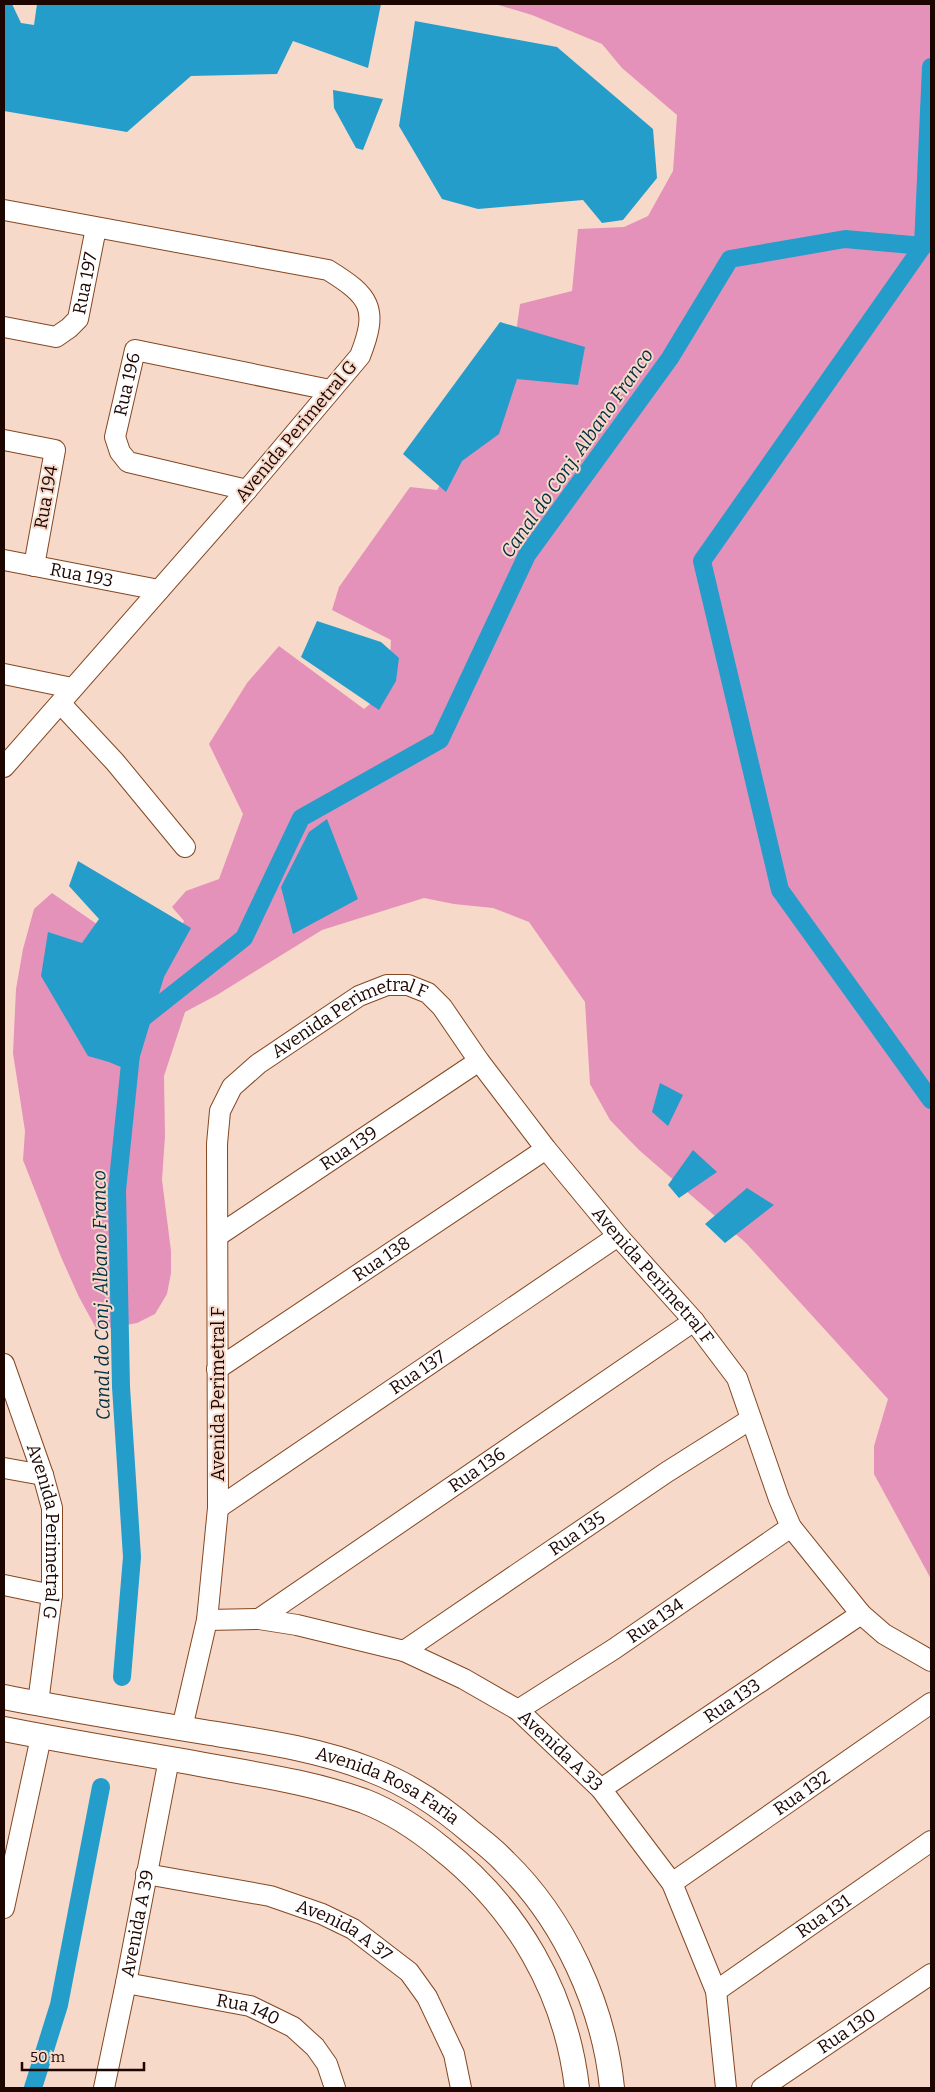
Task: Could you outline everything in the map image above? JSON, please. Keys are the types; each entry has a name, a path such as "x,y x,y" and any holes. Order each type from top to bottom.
{"street":[{"name":"Avenida Perimetral G","path":"4,210 328,270 352,285 368,303 370,318 368,337 360,356 247,490 4,767"},
{"name":"Rua 197","path":"4,327 56,337 69,328 78,318 96,228"},
{"name":"Rua 196","path":"247,490 128,462 120,452 115,437 135,350 330,390"},
{"name":"Rua 194","path":"4,440 55,450 34,566"},
{"name":"Rua 193","path":"4,560 159,590"},
{"path":"4,674 67,696 115,762 185,847"},
{"name":"Avenida Perimetral F","path":"182,1728 207,1620 218,1508 217,1369 219,1236 217,1144 220,1112 232,1087 258,1064 359,996 387,985 408,984 428,993 442,1008 546,1149 618,1236 694,1321 737,1378 779,1499 791,1527 861,1614 884,1634 931,1660"},
{"name":"Rua 139","path":"219,1236 479,1060"},
{"name":"Rua 138","path":"217,1369 546,1149"},
{"name":"Rua 137","path":"218,1508 618,1236"},
{"name":"Rua 136","path":"259,1619 694,1321"},
{"name":"Avenida Perimetral G","path":"4,1364 43,1475 52,1508 52,1595 38,1703"},
{"name":"Rua 135","path":"404,1651 667,1472 751,1419"},
{"path":"4,1468 43,1475"},
{"name":"Rua 134","path":"518,1710 614,1649 791,1527"},
{"path":"4,1585 52,1595"},
{"name":"Rua 133","path":"601,1789 861,1614"},
{"name":"Avenida A 33","path":"207,1620 259,1619 336,1633 404,1651 464,1679 518,1710 601,1789 672,1883 716,1991 726,2088"},
{"name":"Avenida Rosa Faria","path":"4,1697 313,1752 371,1770 408,1786 452,1816 506,1862 536,1898 557,1928 580,1974 598,2020 609,2064 612,2088"},
{"name":"Rua 132","path":"672,1883 931,1703"},
{"name":"Avenida Rosa Faria","path":"4,1729 274,1777 320,1788 365,1802 398,1818 423,1834 475,1877 504,1910 534,1954 547,1978 564,2022 574,2062 577,2088"},
{"path":"4,1908 10,1847 42,1737"},
{"path":"274,1777 280,1745"},
{"name":"Avenida A 39","path":"104,2088 169,1758"},
{"name":"Rua 131","path":"716,1991 931,1841"},
{"name":"Avenida A 37","path":"146,1874 270,1896 322,1914 353,1929 408,1972 427,1997 454,2054 461,2088"},
{"name":"Rua 130","path":"762,2088 931,1974"},
{"name":"Rua 140","path":"126,1983 250,2006 292,2027 315,2046 327,2064 335,2088"}],"shaded area":[{"path":"495,4 931,4 931,1579 874,1474 874,1446 888,1399 746,1243 639,1150 610,1120 590,1084 585,1002 529,922 493,908 454,904 424,898 322,930 217,995 185,1012 164,1076 165,1136 162,1180 171,1251 171,1273 167,1294 155,1314 137,1323 97,1330 79,1297 61,1257 23,1160 25,1131 13,1053 16,989 23,949 34,909 52,893 137,952 171,949 184,921 172,907 186,891 219,879 243,814 209,744 247,683 279,646 364,709 388,689 391,640 332,610 339,587 410,487 437,490 511,369 520,304 572,291 578,229 624,227 648,216 673,171 677,115 622,68 602,44 532,15"}],"water":[{"path":"4,4 12,4 21,23 34,25 37,4 381,4 368,68 293,41 277,74 191,76 127,132 4,111"},
{"path":"415,21 557,47 653,129 657,178 623,220 602,223 583,200 478,209 442,199 399,126"},
{"path":"333,90 383,99 363,150 356,148 334,108"},
{"path":"500,322 585,347 578,385 517,379 499,434 462,461 446,492 403,454"},
{"path":"317,621 381,642 399,658 396,681 379,710 301,657"},
{"path":"327,819 358,899 293,934 281,887 309,832"},
{"path":"78,861 191,928 164,977 135,1073 109,1062 88,1056 41,976 48,932 82,943 99,919 69,886"},
{"path":"660,1083 683,1095 668,1126 652,1112"},
{"path":"693,1150 717,1172 679,1198 668,1185"},
{"path":"747,1188 774,1205 725,1243 705,1224"}],"waterway":[{"path":"931,67 923,246 702,561 780,890 931,1100"},
{"name":"Canal do Conj. Albano Franco","path":"122,1677 132,1557 121,1387 117,1190 134,1025 244,938 301,818 440,740 527,555 670,358 730,259 845,239 923,246"},
{"name":"Canal do Conj. Albano Franco","path":"33,2088 59,2005 101,1787"}]}
